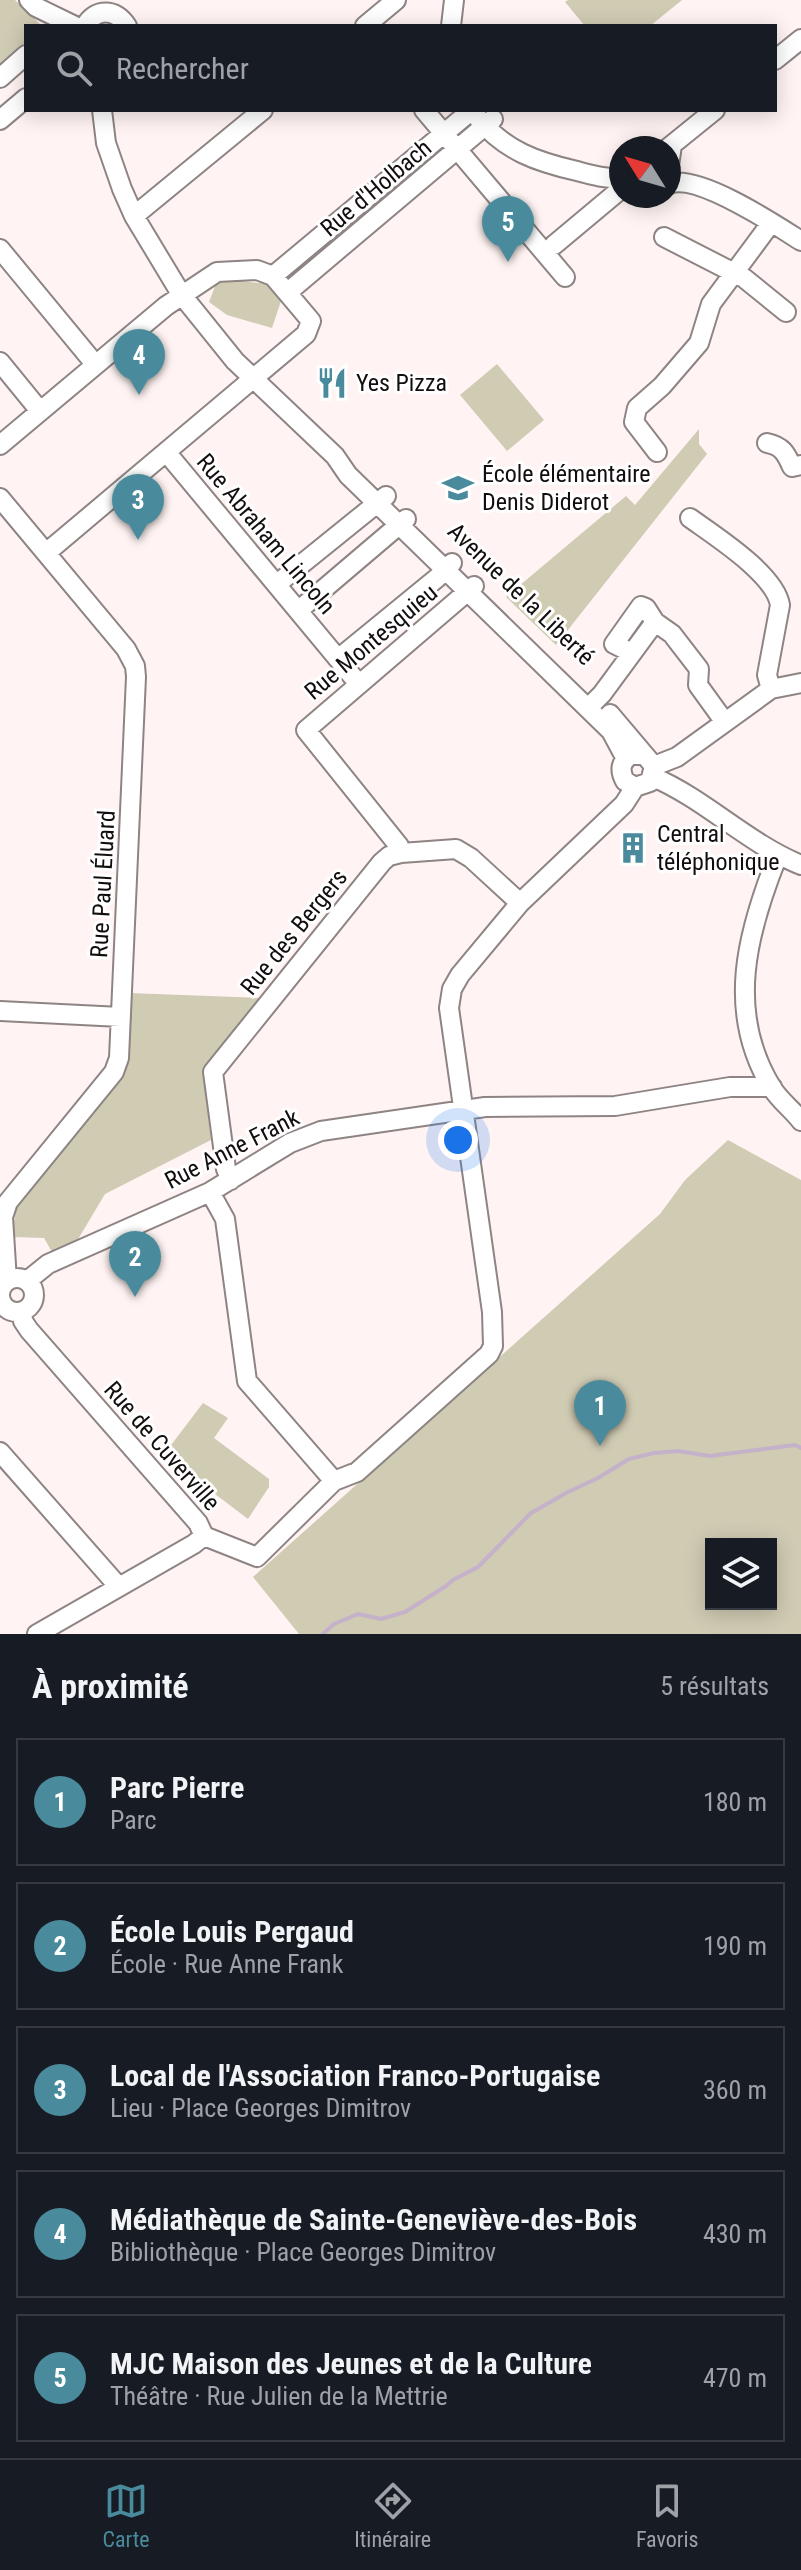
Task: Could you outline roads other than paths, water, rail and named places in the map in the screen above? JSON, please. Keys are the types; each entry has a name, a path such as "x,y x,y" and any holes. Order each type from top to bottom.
{"street":[{"path":"29,0 63,23"},
{"path":"367,24 396,0"},
{"path":"451,24 454,0"},
{"path":"464,24 465,0"},
{"path":"86,24 91,18 115,11"},
{"path":"777,58 801,39"},
{"path":"0,78 24,57"},
{"path":"0,120 24,100"},
{"name":"Avenue de la Liberté","path":"102,112 111,157 138,214 181,294 215,339 345,462 348,475 382,499 592,704 633,739 644,764 778,855 801,865"},
{"name":"Avenue de la Liberté","path":"110,112 123,173 138,214"},
{"path":"138,214 261,112"},
{"path":"426,112 565,277"},
{"name":"Rue d'Holbach","path":"273,276 469,112"},
{"path":"681,137 712,112"},
{"path":"487,119 536,150 609,168"},
{"path":"487,119 506,146 531,159 609,178"},
{"name":"Rue d'Holbach","path":"288,292 458,151 487,119"},
{"path":"681,194 719,205 759,222 771,223 801,241"},
{"path":"554,245 609,199"},
{"path":"657,452 634,422 637,408 694,351 711,304 771,223"},
{"path":"664,237 734,272 786,312"},
{"path":"0,249 95,364"},
{"path":"0,445 181,294 217,272 249,270 273,276 311,321 306,334 46,553"},
{"path":"0,362 40,411"},
{"path":"767,443 777,445 786,453 792,467 801,465"},
{"name":"Rue Abraham Lincoln","path":"167,453 358,683"},
{"path":"277,584 382,499"},
{"name":"Rue Paul Éluard","path":"3,506 126,649 135,666 119,1058 114,1072 8,1202 1,1216 7,1281"},
{"path":"690,518 744,558 778,596 780,605 767,675 771,689"},
{"path":"299,610 404,521"},
{"name":"Rue Montesquieu","path":"338,659 449,565"},
{"name":"Rue Montesquieu","path":"401,853 399,846 306,730 472,588"},
{"path":"592,704 655,622 672,634 699,669 698,685 724,721"},
{"path":"635,787 622,776 621,770 677,757 771,689 801,683"},
{"path":"204,1536 257,1557 334,1481 357,1472 489,1354 493,1346 492,1312 449,1008 452,989 460,975 520,903 624,804 635,787 645,785 644,764"},
{"path":"401,853 446,849 464,852 520,903"},
{"name":"Rue des Bergers","path":"231,1180 226,1169 213,1072 382,862 389,856 401,853"},
{"path":"778,855 754,916 745,979 747,1020 761,1066 801,1133"},
{"path":"0,1011 121,1017"},
{"path":"730,1087 761,1066"},
{"name":"Rue Anne Frank","path":"27,1281 48,1264 210,1192 290,1143 321,1131 463,1110 615,1106 730,1087 777,1095"},
{"path":"777,1095 801,1121"},
{"path":"210,1192 225,1219 247,1381 334,1481"},
{"path":"13,1278 27,1281 34,1291 34,1297 22,1311 10,1310 1,1302 1,1291 13,1278"},
{"name":"Rue de Cuverville","path":"22,1311 23,1321 29,1330 198,1523 204,1536 37,1634"},
{"path":"0,1452 119,1587"}],"waterway":[{"path":"323,1634 334,1624 358,1614 381,1619 405,1612 478,1567 531,1513 629,1459 678,1451 710,1456 795,1445 801,1448"}],"place":[{"name":"MJC Maison des Jeunes et de la Culture","path":"508,262"},
{"name":"Yes Pizza","path":"332,383"},
{"name":"Médiathèque de Sainte-Geneviève-des-Bois","path":"139,395"},
{"name":"École élémentaire Denis Diderot","path":"458,488"},
{"name":"Local de l'Association Franco-Portugaise","path":"138,540"},
{"name":"Central téléphonique","path":"633,848"},
{"name":"École Louis Pergaud","path":"135,1297"},
{"name":"Parc Pierre","path":"600,1446"}]}
